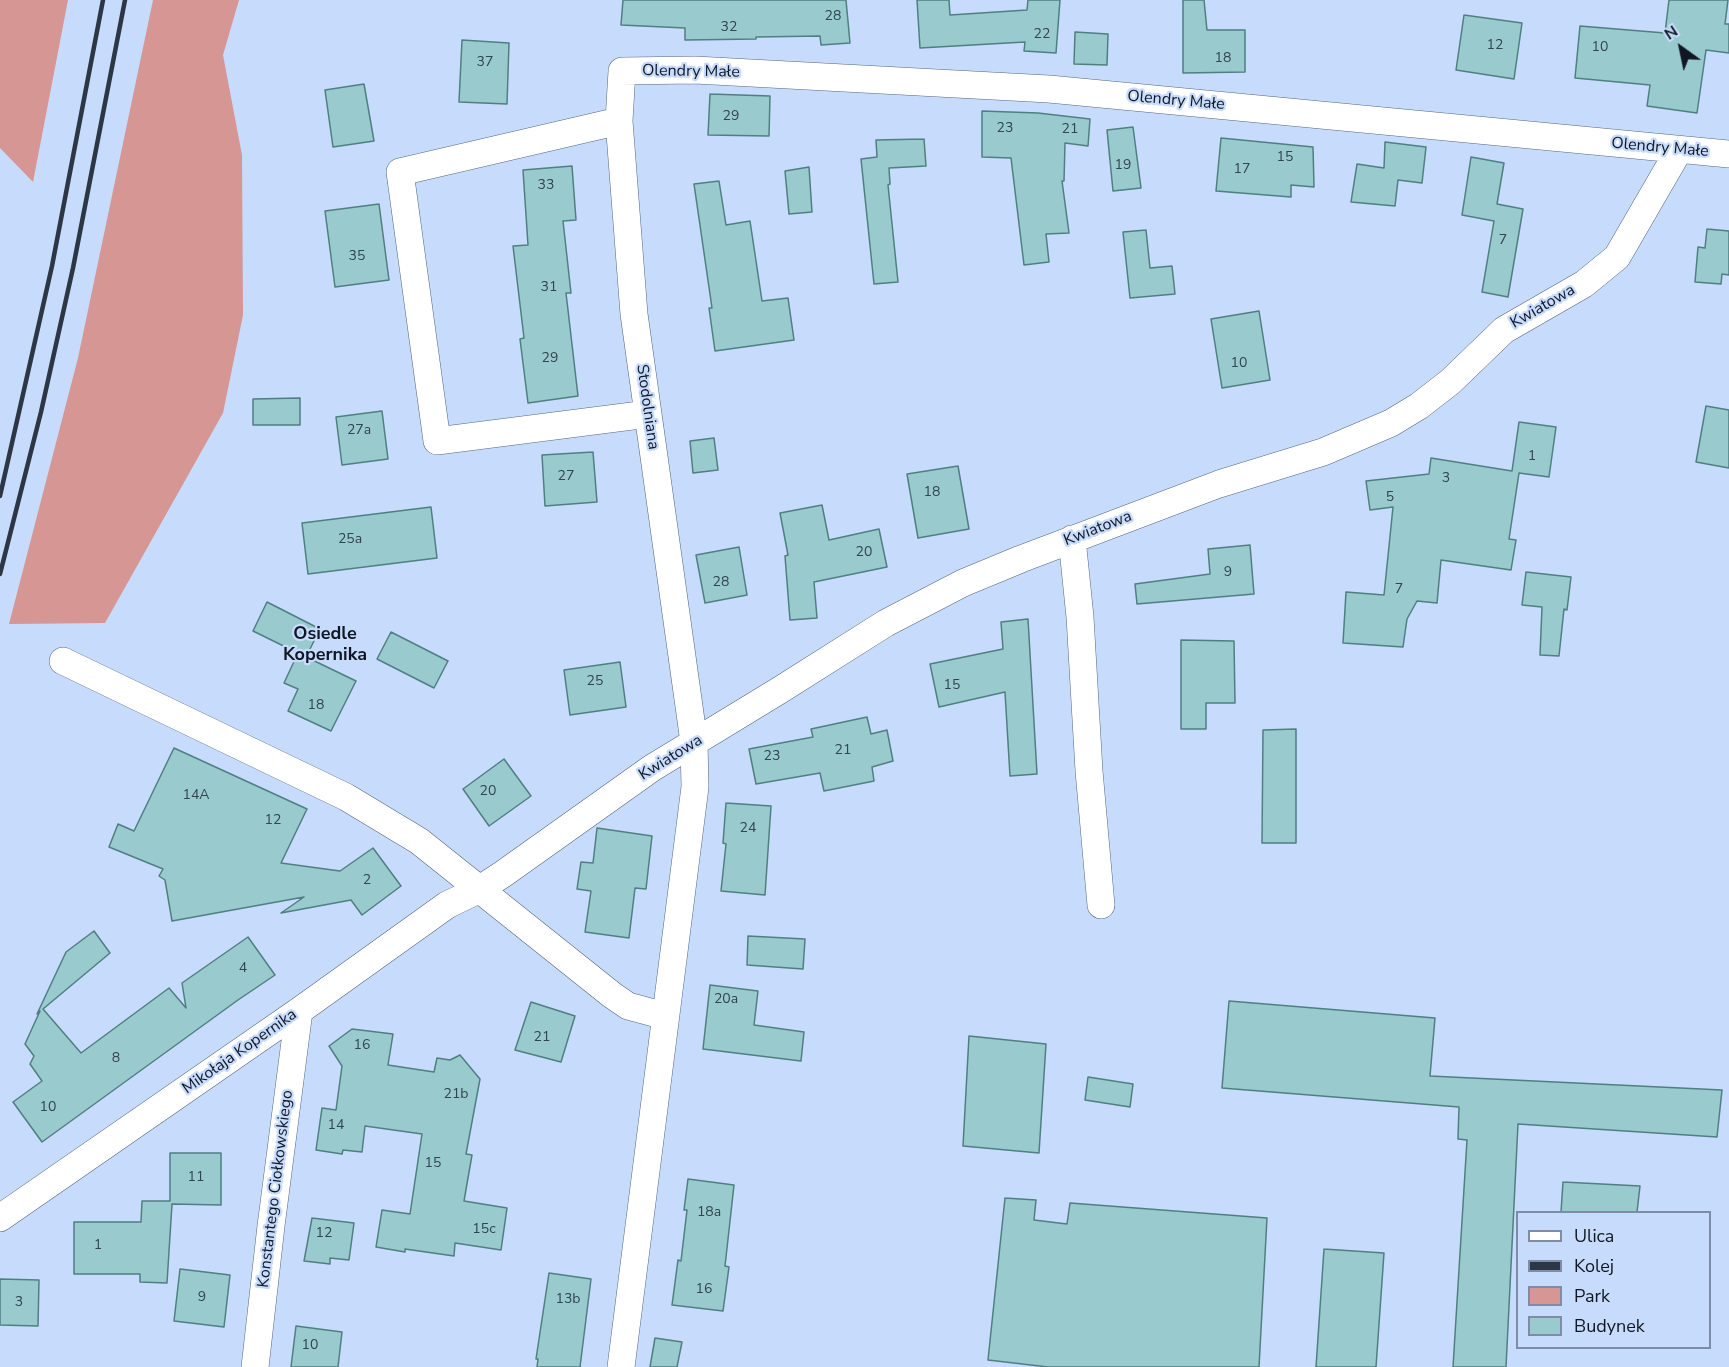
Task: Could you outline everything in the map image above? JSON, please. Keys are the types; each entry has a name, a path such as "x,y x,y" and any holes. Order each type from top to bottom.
{"street":[{"name":"Stodolniana","path":"621,1367 694,787 694,742 634,314 619,121 622,70"},
{"name":"Olendry Małe","path":"622,70 695,70 1049,89 1729,154"},
{"path":"619,121 400,172 437,441 648,414"},
{"name":"Kwiatowa","path":"480,889 652,768 886,623 925,602 963,583 1072,539 1220,484 1323,452 1391,423 1419,406 1450,382 1504,330 1584,284 1617,257 1679,150"},
{"path":"1072,539 1080,617 1089,771 1101,906"},
{"path":"63,661 346,797 419,841 628,1006 665,1016"},
{"name":"Mikołaja Kopernika","path":"0,1218 299,1011 447,904 480,889"},
{"name":"Konstantego Ciołkowskiego","path":"255,1367 299,1011"}],"green space":[{"path":"0,0 68,0 33,182 0,148"},
{"path":"153,0 239,0 223,55 242,155 243,315 223,413 105,623 9,624 78,358"}],"building":[{"path":"623,0 846,0 850,43 821,45 820,36 685,40 685,28 621,25"},
{"path":"917,0 949,0 950,15 1027,10 1028,0 1060,0 1056,53 1024,51 1025,42 920,48"},
{"path":"1183,0 1204,0 1207,30 1245,30 1245,72 1183,73"},
{"path":"1669,0 1728,0 1725,24 1729,24 1729,53 1706,50 1697,113 1647,106 1650,85 1575,78 1580,26 1665,33"},
{"path":"1464,15 1522,23 1514,79 1456,70"},
{"path":"1075,32 1108,34 1107,65 1074,64"},
{"path":"462,40 509,43 507,104 459,102"},
{"path":"364,84 374,141 333,147 325,90"},
{"path":"710,94 770,96 769,136 708,135"},
{"path":"982,111 1038,113 1090,119 1088,146 1065,143 1064,181 1062,181 1069,233 1046,234 1049,262 1024,265 1011,158 982,157"},
{"path":"1133,127 1141,188 1113,191 1107,130"},
{"path":"1221,138 1313,147 1314,187 1291,185 1291,197 1216,191"},
{"path":"924,139 926,166 889,168 890,184 888,185 898,282 874,284 861,159 877,157 876,140"},
{"path":"1385,142 1426,147 1422,183 1398,180 1395,206 1351,202 1357,164 1384,168"},
{"path":"1471,157 1504,163 1497,204 1523,209 1508,297 1482,292 1494,221 1462,215"},
{"path":"572,166 576,220 563,221 571,293 566,293 578,396 528,403 520,339 524,338 513,246 528,245 523,170"},
{"path":"809,167 812,212 789,214 785,171"},
{"path":"719,181 726,225 750,221 762,301 788,298 794,340 715,351 709,308 712,308 694,184"},
{"path":"379,204 389,280 335,287 325,211"},
{"path":"1707,229 1729,231 1729,275 1722,274 1721,284 1695,282 1698,247 1705,248"},
{"path":"1146,230 1150,268 1172,266 1175,294 1130,298 1123,232"},
{"path":"1259,311 1270,380 1222,388 1211,319"},
{"path":"300,398 300,425 253,425 253,399"},
{"path":"1706,406 1729,410 1729,468 1696,462"},
{"path":"382,411 388,459 342,465 336,417"},
{"path":"1519,422 1556,427 1549,477 1519,473 1509,539 1516,540 1511,570 1441,560 1437,603 1417,601 1407,619 1403,647 1343,643 1346,592 1384,595 1393,507 1370,510 1366,481 1429,474 1431,458 1512,471"},
{"path":"714,438 718,470 693,473 690,441"},
{"path":"593,452 597,502 545,506 542,455"},
{"path":"958,466 969,529 918,538 907,474"},
{"path":"822,505 829,540 879,529 887,567 814,582 817,618 790,620 785,556 788,555 780,513"},
{"path":"431,507 437,558 308,574 302,523"},
{"path":"1250,545 1254,594 1137,604 1135,584 1210,574 1208,549"},
{"path":"739,547 747,595 705,603 696,555"},
{"path":"1526,572 1571,577 1567,610 1564,609 1559,656 1540,655 1542,607 1522,605"},
{"path":"267,602 320,629 306,657 253,631"},
{"path":"1028,619 1037,774 1010,776 1005,692 939,707 930,664 1003,649 1001,622"},
{"path":"391,632 448,661 434,688 377,659"},
{"path":"1181,640 1234,641 1235,703 1206,703 1206,729 1181,729"},
{"path":"298,653 356,681 331,731 288,711 298,689 284,683"},
{"path":"620,662 626,707 570,715 564,670"},
{"path":"867,717 871,734 887,730 893,761 872,767 874,781 824,791 820,773 756,784 749,749 813,737 811,729"},
{"path":"1296,729 1296,843 1262,843 1263,730"},
{"path":"174,748 307,809 281,863 340,871 373,848 401,886 362,915 351,900 281,913 304,897 172,921 165,880 159,876 163,869 109,847 118,824 134,831"},
{"path":"504,759 531,796 489,826 463,789"},
{"path":"726,803 771,806 765,895 721,891 726,844 723,843"},
{"path":"597,828 652,836 646,889 635,888 629,938 585,932 591,891 577,889 581,862 593,863"},
{"path":"94,931 110,953 43,1009 81,1053 169,988 186,1008 182,983 248,937 275,975 42,1142 13,1102 42,1081 30,1064 34,1056 25,1044 66,952"},
{"path":"748,936 805,939 803,969 747,965"},
{"path":"710,985 758,991 754,1025 804,1032 801,1061 703,1049"},
{"path":"1229,1001 1435,1018 1430,1076 1722,1090 1717,1137 1518,1124 1506,1367 1453,1367 1467,1140 1458,1139 1459,1107 1222,1088"},
{"path":"531,1002 575,1016 561,1062 515,1050"},
{"path":"352,1029 393,1034 388,1065 434,1072 437,1058 450,1060 460,1055 480,1079 466,1154 472,1155 464,1201 507,1208 501,1250 455,1243 454,1256 376,1247 382,1210 410,1214 422,1134 365,1126 362,1152 343,1150 342,1154 316,1150 322,1108 336,1110 342,1066 329,1046"},
{"path":"969,1036 1046,1044 1039,1153 963,1146"},
{"path":"1088,1077 1133,1084 1130,1107 1085,1100"},
{"path":"170,1153 221,1153 221,1205 172,1204 167,1283 140,1282 140,1274 74,1274 74,1222 141,1222 142,1201 170,1201"},
{"path":"688,1179 734,1185 725,1266 729,1267 723,1311 672,1305 678,1260 681,1261"},
{"path":"1563,1182 1640,1186 1637,1211 1561,1211"},
{"path":"1005,1198 1036,1200 1034,1220 1067,1224 1070,1203 1267,1218 1259,1367 1048,1367 988,1360"},
{"path":"312,1218 354,1223 349,1260 330,1258 330,1264 304,1261"},
{"path":"1324,1249 1384,1253 1376,1367 1316,1367"},
{"path":"180,1269 230,1275 224,1327 174,1321"},
{"path":"549,1273 591,1279 580,1367 537,1367 538,1359 536,1359"},
{"path":"0,1279 39,1280 38,1326 0,1325"},
{"path":"296,1326 342,1332 338,1367 291,1367"},
{"path":"655,1338 682,1342 677,1367 650,1367"}],"railway":[{"path":"0,496 52,266 103,0"},
{"path":"0,574 41,412 73,268 125,0"}],"district":[{"name":"Osiedle Kopernika","path":"325,645"}]}
